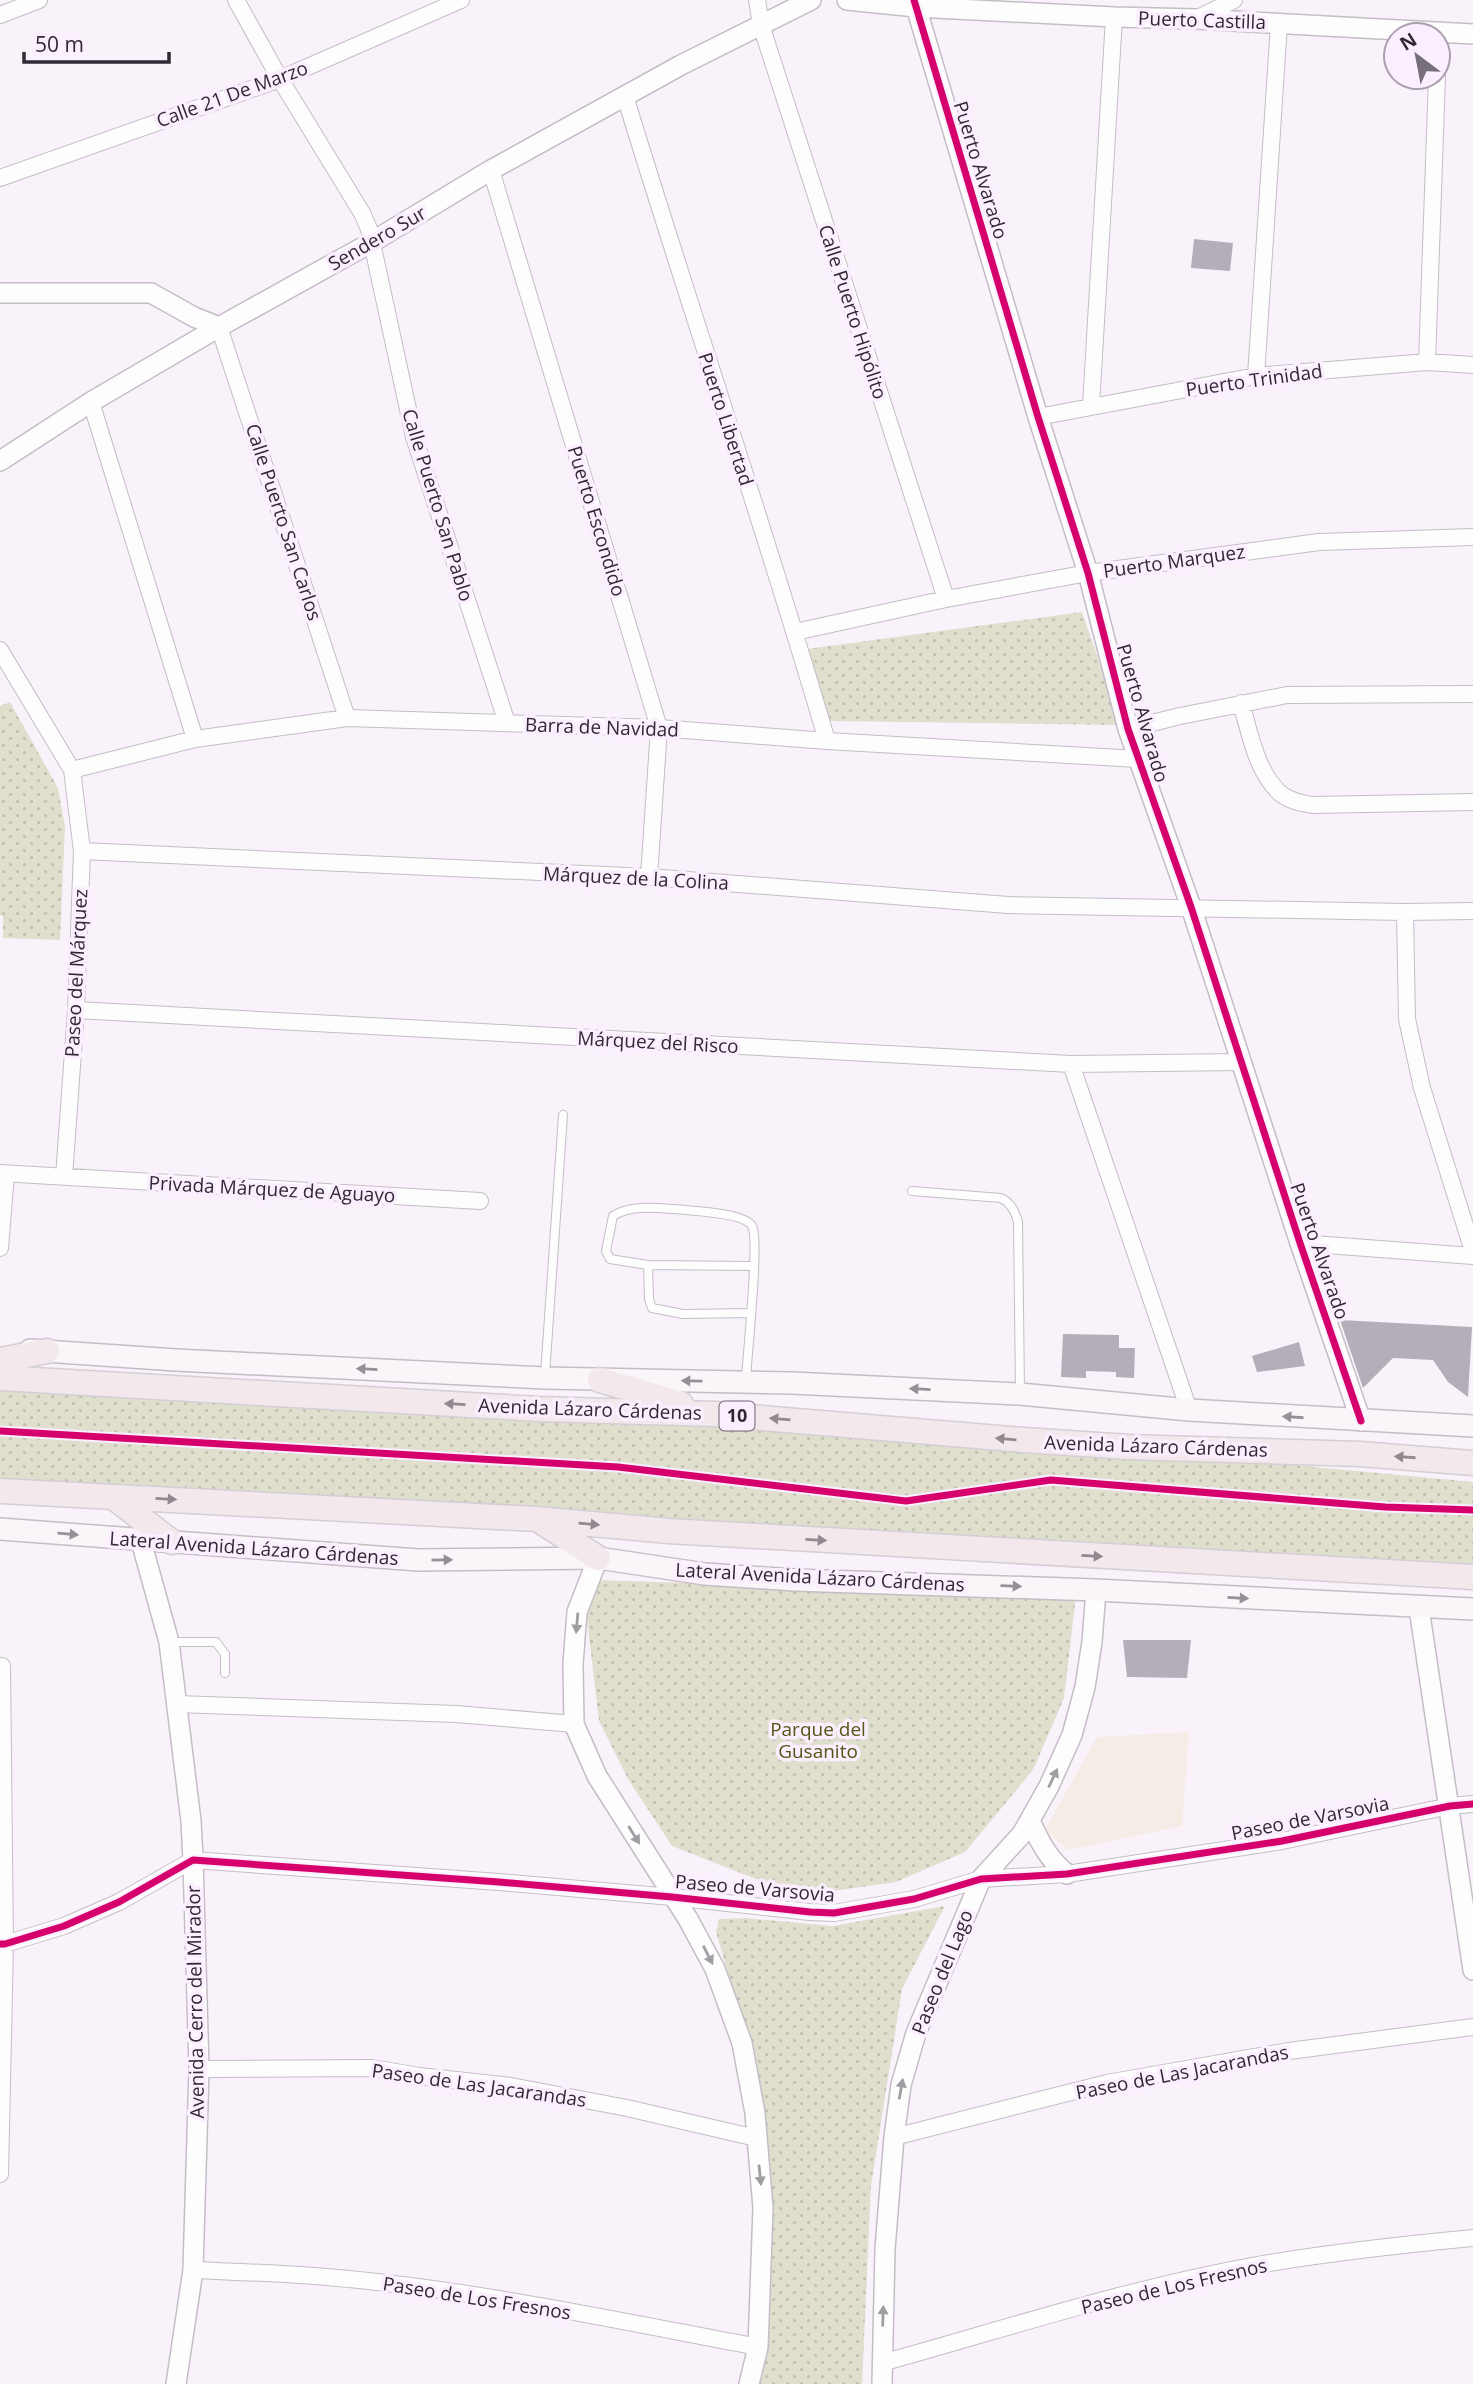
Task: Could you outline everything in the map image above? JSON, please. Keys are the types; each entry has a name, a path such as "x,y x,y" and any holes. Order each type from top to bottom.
{"highway":[{"path":"0,1360 47,1351"},
{"name":"Avenida Lázaro Cárdenas","path":"0,1378 539,1409 715,1414 1128,1447 1360,1454 1473,1463"},
{"path":"600,1380 715,1414"},
{"path":"0,1491 536,1519 696,1533 1473,1577"},
{"path":"113,1497 173,1542"},
{"path":"536,1519 598,1558"}],"main road":[{"path":"0,1349 545,1378 746,1382 1020,1394 1189,1410 1473,1426"},
{"name":"Lateral Avenida Lázaro Cárdenas","path":"0,1529 418,1560 598,1558 718,1575 1473,1609"}],"street":[{"path":"0,15 39,0"},
{"name":"Calle Puerto San Pablo","path":"236,0 280,79 362,214 372,242 414,437 507,723"},
{"name":"Calle 21 De Marzo","path":"0,178 280,79 461,0"},
{"name":"Calle Puerto Hipólito","path":"757,0 761,25 946,599"},
{"name":"Sendero Sur","path":"0,461 91,402 372,242 491,170 681,65 811,0"},
{"name":"Puerto Castilla","path":"847,0 1114,17 1279,24 1382,35"},
{"path":"1196,19 1234,0"},
{"name":"Puerto Alvarado","path":"915,3 1038,417 1088,573 1128,729 1191,907 1361,1421"},
{"path":"1091,406 1114,17"},
{"path":"1256,376 1279,24"},
{"name":"Puerto Castilla","path":"1452,38 1473,34"},
{"path":"1427,362 1437,91"},
{"name":"Puerto Libertad","path":"625,96 827,741"},
{"name":"Puerto Escondido","path":"491,170 659,728 649,877"},
{"path":"5,296 151,293 194,317 219,327"},
{"name":"Calle Puerto San Carlos","path":"219,327 347,718"},
{"name":"Puerto Trinidad","path":"1038,417 1256,376 1427,362 1473,365"},
{"path":"91,402 195,739"},
{"name":"Puerto Marquez","path":"795,632 946,599 1088,573 1319,542 1473,537"},
{"path":"0,650 72,770"},
{"path":"1128,729 1287,695 1473,694"},
{"path":"1241,703 1264,771 1282,794 1294,801 1312,805 1473,802"},
{"name":"Barra de Navidad","path":"72,770 195,739 347,718 659,728 827,741 1138,759"},
{"name":"Paseo del Márquez","path":"64,1177 76,1010 82,851 72,770"},
{"name":"Márquez de la Colina","path":"82,851 649,877 1008,905 1473,911"},
{"path":"1300,1243 1473,1254 1422,1088 1407,1019 1405,912"},
{"name":"Márquez del Risco","path":"76,1010 1070,1064 1241,1062"},
{"path":"1070,1064 1189,1410"},
{"path":"0,1248 3,1174"},
{"name":"Privada Márquez de Aguayo","path":"3,1174 481,1200"},
{"name":"Avenida Cerro del Mirador","path":"141,1541 169,1642 191,1821 193,1860 199,2068 193,2270 176,2384"},
{"path":"598,1558 577,1612 573,1664 574,1724 597,1776 701,1941 730,2006 742,2043 754,2112 764,2208 758,2347 749,2384"},
{"name":"Paseo del Lago","path":"881,2384 885,2249 901,2085 916,2033 981,1879 1022,1835 1049,1786 1072,1735 1085,1687 1096,1590"},
{"path":"1419,1608 1473,1970"},
{"path":"0,2174 2,1665"},
{"path":"177,1704 456,1714 574,1724"},
{"name":"Paseo de Varsovia","path":"193,1860 672,1897 834,1913 914,1899 981,1879 1067,1874 1282,1841 1473,1804"},
{"path":"1030,1821 1043,1850 1053,1863 1067,1874"},
{"path":"2,1944 64,1926 118,1902 193,1860"},
{"name":"Paseo de Las Jacarandas","path":"894,2137 1107,2083 1289,2051 1473,2027"},
{"name":"Paseo de Las Jacarandas","path":"199,2068 372,2068 511,2086 627,2108 756,2138"},
{"name":"Paseo de Los Fresnos","path":"881,2363 1141,2290 1250,2267 1350,2250 1473,2238"},
{"name":"Paseo de Los Fresnos","path":"193,2270 326,2276 445,2291 547,2307 758,2347"}],"lane":[{"path":"545,1378 563,1115"},
{"path":"912,1191 1001,1198 1013,1209 1018,1222 1020,1394"},
{"path":"746,1382 753,1266 752,1226 747,1220 707,1211 622,1210 613,1216 606,1251 610,1259 648,1265 753,1266"},
{"path":"648,1265 649,1300 652,1308 682,1314 750,1313"},
{"path":"169,1642 216,1642 225,1654 225,1673"}],"shaded area":[{"path":"1189,1732 1182,1826 1068,1850 1045,1830 1097,1737"}],"green space":[{"path":"1082,612 1121,725 825,721 807,649"},
{"path":"10,702 58,788 65,827 60,940 3,938 3,916 0,915 0,706"},
{"path":"0,1376 1190,1455 1473,1482 1473,1574 0,1479"},
{"name":"Parque del Gusanito","path":"593,1580 1076,1595 1064,1698 1033,1770 965,1852 896,1882 799,1896 672,1846 628,1779 599,1721 586,1611"},
{"path":"945,1906 902,1989 871,2186 862,2384 759,2384 767,2343 770,2172 747,2036 716,1932 719,1919 746,1918 833,1926"}],"building":[{"path":"1194,239 1233,243 1230,271 1191,268"},
{"path":"1340,1320 1472,1327 1468,1397 1448,1382 1433,1360 1393,1358 1363,1388"},
{"path":"1063,1334 1119,1335 1119,1348 1135,1348 1134,1378 1116,1377 1116,1372 1086,1371 1086,1378 1061,1377"},
{"path":"1299,1342 1305,1366 1257,1372 1252,1356"},
{"path":"1123,1640 1191,1640 1187,1678 1127,1677"}],"cycle path":[{"path":"914,0 1038,417 1088,573 1128,729 1191,907 1361,1421"},
{"path":"0,1431 618,1467 906,1501 1051,1480 1385,1507 1473,1510"},
{"path":"0,1944 64,1926 119,1902 193,1860 499,1882 834,1913 914,1899 981,1879 1067,1874 1282,1841 1450,1806 1473,1804"}]}
